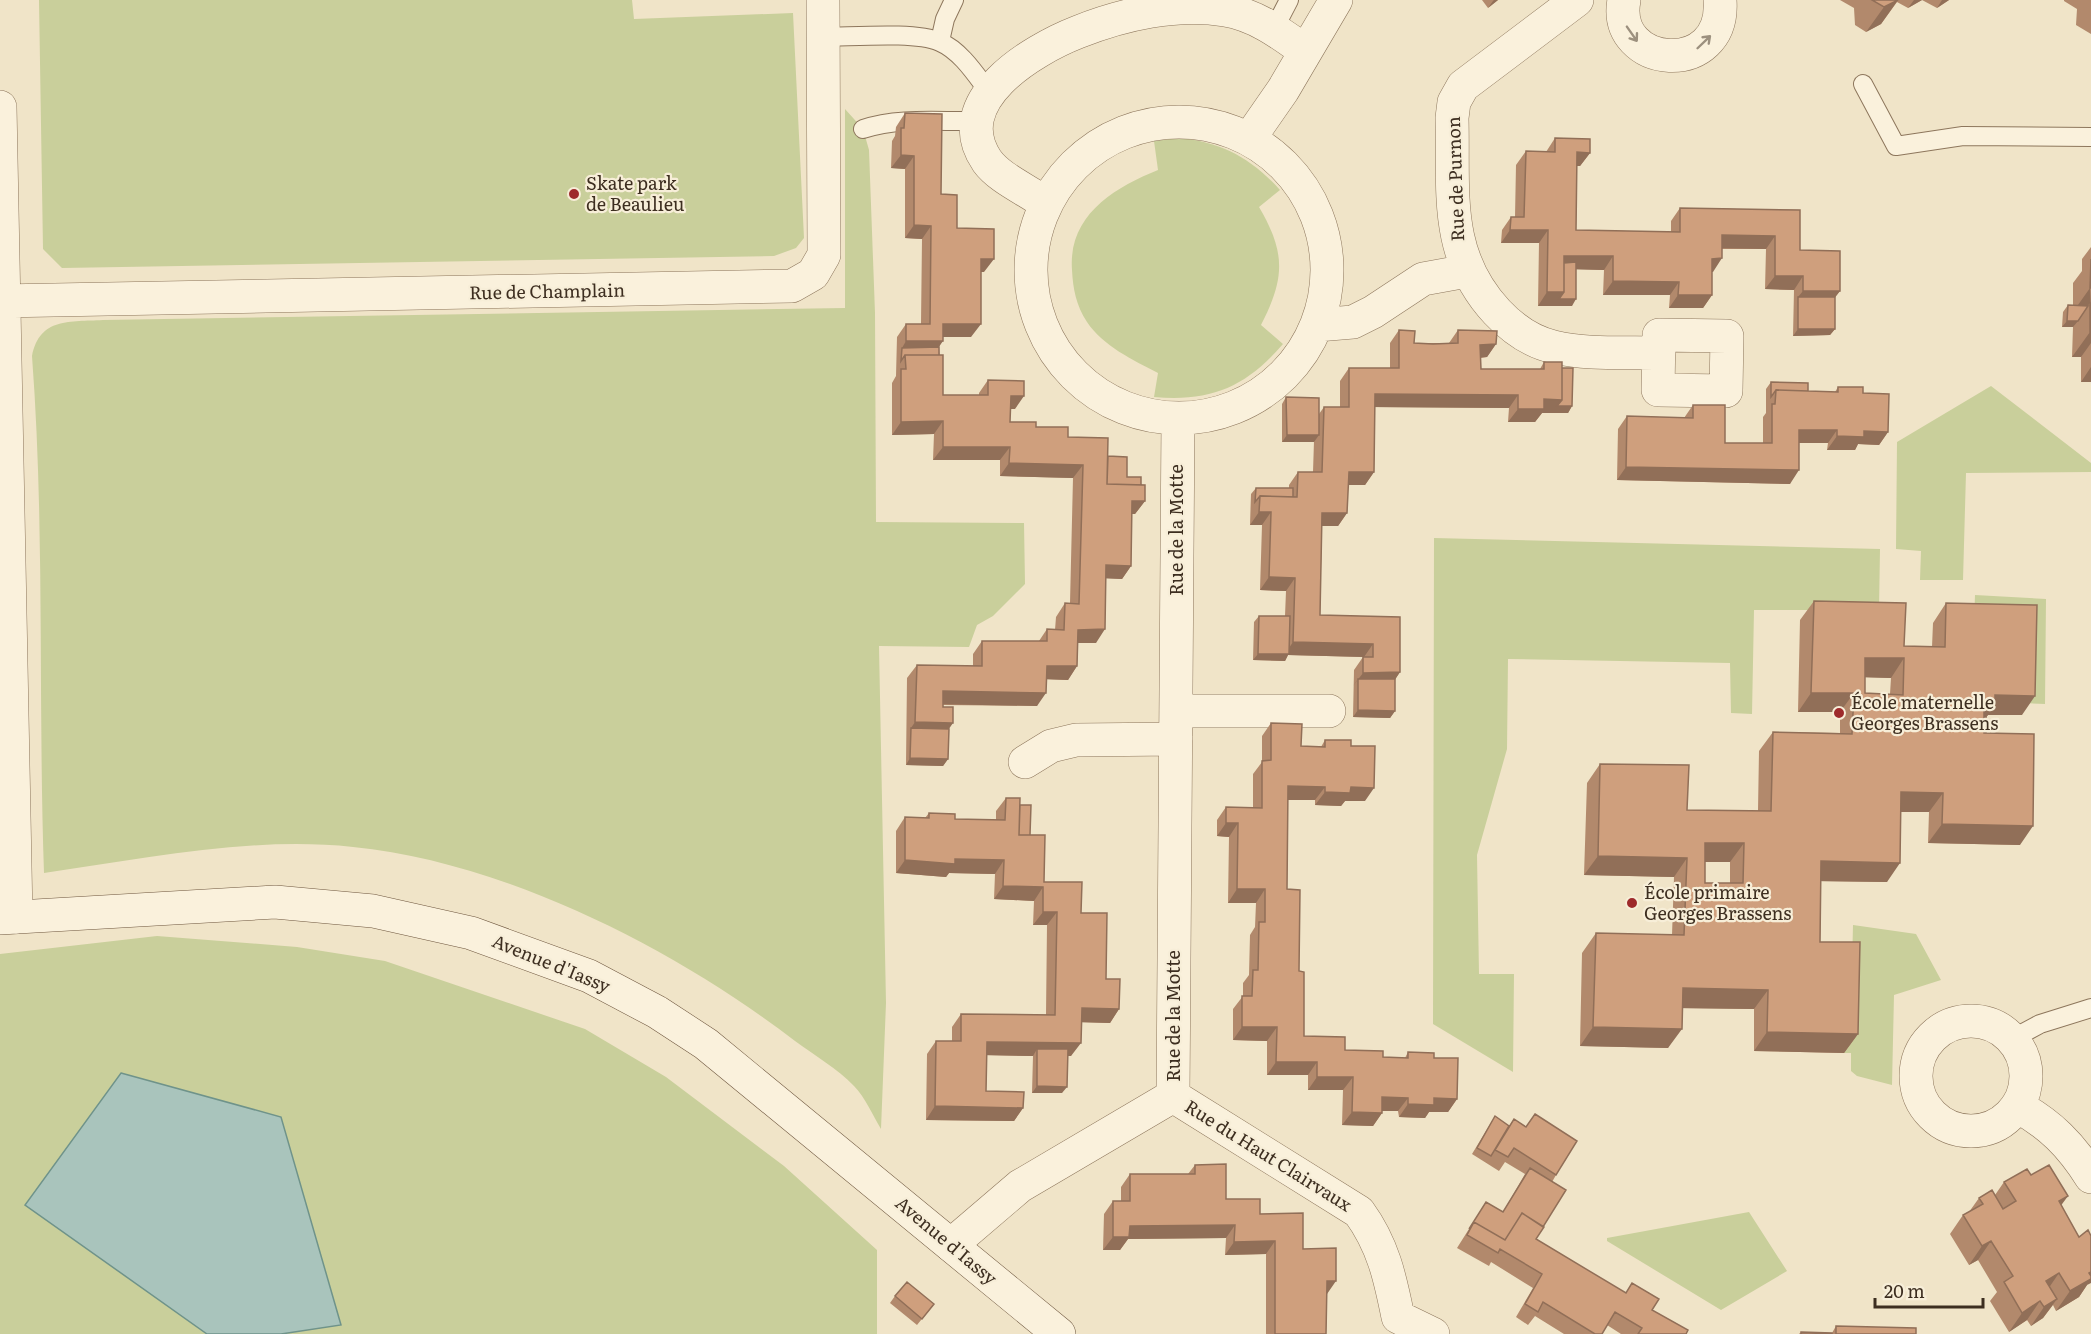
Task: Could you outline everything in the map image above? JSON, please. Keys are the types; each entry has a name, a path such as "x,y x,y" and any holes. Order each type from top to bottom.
{"street":[{"name":"Rue de Champlain","path":"2,301 792,286 813,274 824,255 823,0"},
{"path":"1250,139 1283,90 1336,0"},
{"name":"Rue de Purnon","path":"1577,0 1463,86 1454,102 1452,118 1455,223 1460,255 1486,301 1510,327 1529,338 1553,347 1586,351 1659,353"},
{"path":"1624,0 1625,23 1633,38 1646,49 1661,56 1678,57 1694,51 1708,41 1717,27 1721,12 1720,0"},
{"path":"1046,204 992,167 982,150 983,107 1014,69 1055,43 1123,9 1208,8 1242,14 1274,29 1305,51"},
{"path":"0,107 8,917"},
{"path":"1181,121 1216,126 1250,139 1288,170 1305,192 1322,228 1327,268 1325,298 1317,325 1305,350 1287,372 1263,393 1240,406 1203,417 1178,420 1147,416 1122,408 1096,393 1073,375 1053,348 1040,321 1031,282 1030,260 1035,233 1046,204 1060,179 1078,160 1102,142 1131,129 1181,121"},
{"path":"1317,325 1353,322 1373,312 1423,279 1467,271"},
{"name":"Rue de la Motte","path":"951,1245 1020,1186 1173,1096 1178,420"},
{"path":"1025,762 1051,746 1076,740 1176,725 1329,711"},
{"name":"Avenue d'Iassy","path":"8,917 275,902 373,911 471,933 589,976 677,1024 706,1044 1059,1334"},
{"path":"1975,1021 1988,1023 2012,1039 2021,1053 2026,1073 2025,1086 2017,1106 1996,1124 1977,1130 1958,1129 1944,1123 1927,1107 1920,1097 1917,1076 1918,1063 1928,1041 1947,1026 1975,1021"},
{"name":"Rue du Haut Clairvaux","path":"1173,1096 1359,1212 1375,1235 1392,1287 1394,1325 1433,1334"},
{"path":"2017,1106 2043,1120 2063,1138 2091,1178"}],"lane":[{"path":"940,41 945,19 954,0"},
{"path":"1274,29 1289,0"},
{"path":"823,37 919,38 940,41 956,52 983,107 863,129"},
{"path":"1863,84 1896,146 1963,136 2091,137"},
{"path":"2012,1039 2040,1023 2091,1008"}],"green space":[{"path":"39,0 632,0 634,19 793,13 804,238 796,248 774,256 62,268 43,249"},
{"path":"845,109 863,129 869,150 875,313 876,522 1024,523 1025,584 993,616 977,625 969,647 879,646 886,1003 881,1129 862,1096 841,1074 748,1007 697,974 586,915 528,891 469,871 411,856 353,847 276,844 198,851 44,873 39,485 32,356 42,334 58,324 103,320 845,308"},
{"path":"1179,138 1209,143 1235,154 1258,169 1280,190 1259,207 1274,238 1279,266 1275,293 1261,325 1283,344 1255,371 1226,388 1193,397 1154,397 1158,373 1110,345 1094,331 1083,316 1074,290 1073,251 1077,234 1097,206 1125,186 1158,170 1154,141"},
{"path":"1991,386 2091,463 2091,472 1966,473 1963,580 1920,580 1921,551 1896,549 1897,442"},
{"path":"1434,538 1880,549 1879,610 1754,610 1752,714 1731,713 1730,663 1508,659 1507,749 1477,855 1479,974 1514,974 1513,1072 1433,1024"},
{"path":"1975,595 2046,599 2045,704 2022,703 1974,623"},
{"path":"1853,925 1916,934 1941,980 1894,995 1892,1085 1857,1076 1851,1071 1851,1053 1844,1053 1846,966 1852,966"},
{"path":"157,936 297,947 385,961 585,1029 666,1077 784,1166 877,1250 877,1334 0,1334 0,954"},
{"path":"1749,1212 1787,1271 1721,1310 1607,1241 1607,1238"}],"water":[{"path":"121,1073 281,1117 341,1325 281,1334 207,1334 25,1205"}],"building":[{"path":"1872,0 1898,0 1884,7"},
{"path":"905,113 942,114 941,194 957,195 957,228 994,229 994,259 981,259 981,324 943,324 943,341 906,341 906,324 930,324 931,226 914,225 914,156 901,155 901,128 904,128"},
{"path":"1555,138 1590,139 1590,153 1577,152 1576,230 1680,232 1680,208 1800,210 1800,250 1840,251 1840,291 1803,291 1803,276 1775,276 1775,236 1722,235 1722,258 1712,259 1712,295 1678,295 1679,282 1613,281 1613,256 1564,256 1564,292 1547,292 1548,230 1510,230 1511,217 1524,217 1526,151 1555,152"},
{"path":"1576,262 1576,299 1559,299 1564,292 1564,263"},
{"path":"1798,297 1835,297 1835,329 1798,329"},
{"path":"2091,303 2091,332 2090,332"},
{"path":"2068,305 2088,306 2078,321 2067,321"},
{"path":"1399,330 1415,331 1414,343 1433,344 1458,343 1458,330 1497,331 1496,344 1480,345 1481,369 1544,369 1544,362 1562,362 1562,400 1544,399 1544,409 1518,409 1518,395 1375,394 1374,472 1349,472 1347,513 1322,513 1320,615 1400,617 1400,672 1363,673 1363,657 1373,657 1373,644 1293,642 1295,578 1269,577 1271,512 1259,512 1260,496 1297,497 1298,472 1322,472 1324,407 1349,407 1349,368 1399,368"},
{"path":"939,347 939,355 905,355 901,361 902,348"},
{"path":"905,355 943,355 943,395 988,395 988,380 1024,381 1024,396 1011,396 1010,422 1036,422 1036,427 1068,427 1068,437 1108,438 1107,484 1145,485 1145,501 1132,501 1131,566 1106,565 1105,629 1078,630 1077,666 1047,666 1046,693 943,691 943,707 953,707 953,723 915,722 917,665 982,666 982,641 1047,641 1047,629 1064,630 1065,603 1079,604 1083,465 1009,463 1010,447 943,447 943,421 901,422 901,369 906,369"},
{"path":"1562,368 1573,368 1572,406 1557,406 1562,400"},
{"path":"1771,382 1808,383 1808,391 1776,390 1771,397"},
{"path":"1838,387 1863,387 1863,393 1889,394 1888,432 1864,431 1864,437 1837,436 1837,430 1799,430 1799,470 1626,467 1627,416 1693,418 1693,405 1725,405 1725,443 1772,443 1772,404 1775,404 1776,390 1838,392"},
{"path":"1286,397 1319,398 1319,435 1287,435"},
{"path":"1108,456 1127,457 1127,477 1141,477 1141,485 1107,484"},
{"path":"1256,488 1293,488 1293,497 1260,496 1255,502"},
{"path":"1814,601 1906,603 1904,646 1945,647 1946,603 2037,605 2035,696 1995,695 1995,705 1984,705 1984,733 2034,734 2033,826 1942,824 1943,793 1901,792 1900,863 1821,861 1820,942 1860,942 1858,1034 1767,1032 1768,990 1683,988 1682,1029 1593,1027 1596,933 1684,935 1687,858 1598,856 1600,764 1689,765 1687,810 1771,811 1773,732 1852,734 1854,693 1811,693","holes":["1865,658 1904,658 1903,695 1865,693","1705,843 1744,843 1743,883 1705,883"]},
{"path":"1259,616 1290,616 1289,654 1258,654"},
{"path":"1358,679 1395,679 1395,711 1358,710"},
{"path":"1984,717 1986,717 1986,733 1984,733"},
{"path":"1271,723 1302,724 1301,746 1325,747 1325,740 1351,740 1351,746 1375,746 1374,788 1351,787 1350,793 1325,792 1325,787 1288,786 1287,889 1300,890 1299,971 1304,972 1304,1036 1345,1037 1345,1050 1383,1051 1383,1057 1408,1058 1408,1052 1434,1053 1434,1058 1458,1058 1457,1099 1434,1098 1434,1105 1408,1104 1408,1098 1382,1097 1382,1113 1352,1112 1353,1077 1317,1077 1317,1062 1276,1062 1277,1027 1242,1027 1242,996 1252,996 1253,970 1258,970 1259,922 1265,922 1265,889 1237,889 1238,823 1226,823 1226,807 1262,808 1262,761 1271,760"},
{"path":"911,728 949,729 948,759 910,758"},
{"path":"1006,798 1020,798 1019,835 1045,835 1044,882 1082,882 1081,913 1107,913 1106,979 1120,979 1119,1009 1082,1008 1081,1043 987,1042 986,1091 1024,1092 1023,1108 935,1106 936,1041 961,1041 961,1014 1055,1015 1057,912 1043,912 1043,887 1003,886 1004,860 955,859 955,864 905,860 905,817 929,818 929,813 955,814 955,819 1005,820"},
{"path":"1020,805 1031,805 1030,835 1019,835"},
{"path":"1037,1049 1068,1049 1067,1087 1037,1086"},
{"path":"1535,1114 1577,1141 1556,1175 1514,1148 1508,1157 1495,1150 1514,1119 1526,1127"},
{"path":"1495,1116 1509,1126 1491,1156 1477,1148"},
{"path":"1226,1164 1226,1199 1260,1199 1260,1214 1303,1213 1303,1249 1336,1248 1336,1281 1327,1281 1326,1334 1275,1334 1275,1241 1234,1242 1235,1225 1130,1226 1129,1237 1113,1237 1113,1201 1130,1201 1130,1174 1195,1174 1195,1165"},
{"path":"2049,1165 2068,1196 2059,1201 2079,1237 2088,1230 2091,1236 2091,1272 2089,1273 2091,1279 2070,1291 2059,1273 2046,1281 2057,1299 2044,1307 2040,1301 2022,1313 2004,1282 2013,1276 1991,1241 1982,1246 1963,1215 1983,1204 1979,1198 1992,1190 2003,1209 2016,1201 2004,1182 2027,1169 2031,1175"},
{"path":"1530,1168 1566,1190 1543,1227 1522,1213 1505,1240 1474,1222 1469,1229 1486,1202 1503,1212"},
{"path":"1522,1213 1544,1227 1536,1239 1626,1293 1632,1283 1659,1299 1652,1310 1688,1330 1686,1334 1638,1334 1642,1328 1615,1312 1602,1334 1595,1334 1543,1302 1538,1312 1525,1304 1542,1274 1500,1249 1498,1253 1467,1235 1474,1222 1505,1240"},
{"path":"907,1282 934,1304 922,1319 895,1296"},
{"path":"1836,1326 1916,1328 1916,1334 1836,1334"},
{"path":"1801,1332 1832,1333 1832,1334 1801,1334"}],"place":[{"name":"Skate park de Beaulieu","path":"574,194"},
{"name":"École maternelle Georges Brassens","path":"1839,713"},
{"name":"École primaire Georges Brassens","path":"1632,903"}]}
